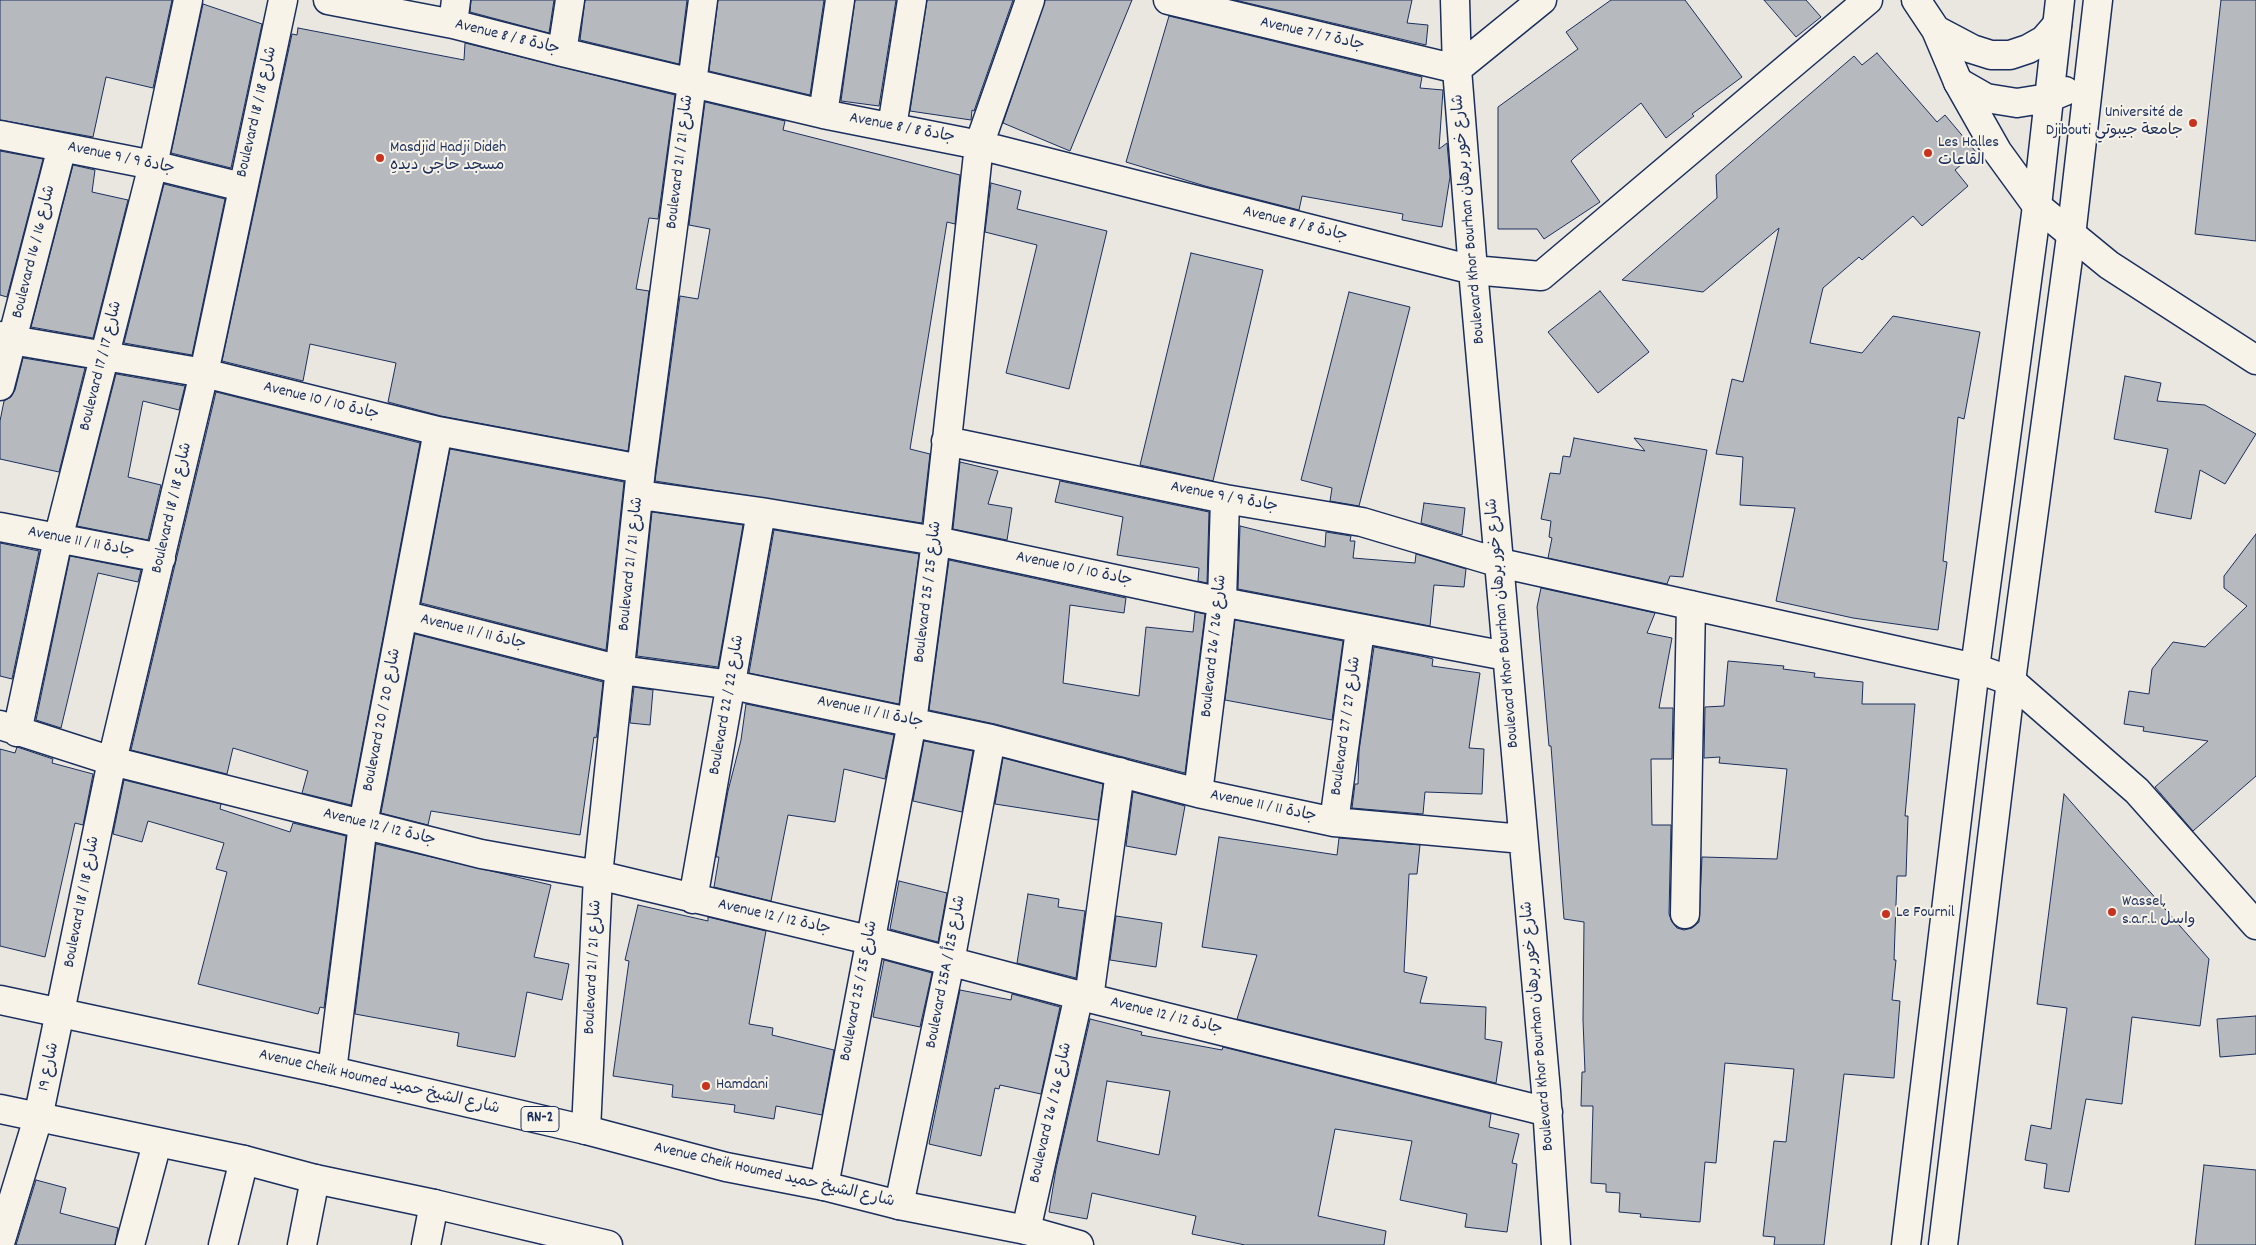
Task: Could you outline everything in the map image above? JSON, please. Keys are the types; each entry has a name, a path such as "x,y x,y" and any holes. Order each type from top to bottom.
{"street":[{"name":"Boulevard 17 / شارع 17","path":"9,729 153,165 188,0"},
{"name":"Boulevard 18 / شارع 18","path":"61,1015 112,761 204,373 283,0"},
{"name":"Avenue 8 / جادة 8","path":"328,0 454,12 562,52 691,84 823,114 892,126 979,145 1473,270 1541,276 1868,0"},
{"path":"562,52 570,0"},
{"name":"Boulevard 21 / شارع 21","path":"586,1130 598,874 640,482 703,0"},
{"path":"823,114 840,0"},
{"path":"892,126 912,0"},
{"name":"Boulevard 25 / شارع 25","path":"824,1186 869,940 912,722 936,541 979,145 1030,0"},
{"name":"Avenue 7 / جادة 7","path":"1168,0 1457,69"},
{"name":"Boulevard Khor Bourhan شارع خور برهان","path":"1455,0 1457,69 1473,270 1548,1112 1556,1245"},
{"path":"1457,69 1542,0"},
{"path":"1916,0 1936,30 1958,82 1996,151 2037,206 2071,236 2109,265 2256,360"},
{"path":"1943,1245 2011,681 2071,236 2098,0"},
{"path":"1936,30 1972,49 1991,55 2010,55 2028,49 2044,40 2058,12"},
{"path":"1906,1245 1975,668 2037,206 2058,12"},
{"path":"1958,82 1986,98 2017,103 2048,98 2064,92 2090,72"},
{"name":"Avenue 9 / جادة 9","path":"0,135 153,165 242,187"},
{"name":"Boulevard 16 / شارع 16","path":"0,386 6,338 62,147"},
{"name":"Avenue 10 / جادة 10","path":"6,338 204,373 761,512 936,541 1360,630 1506,656"},
{"name":"Boulevard 20 / شارع 20","path":"332,1071 363,824 438,431"},
{"name":"Avenue 9 / جادة 9","path":"946,441 1225,499 1362,522 1500,563 1975,668 2011,681"},
{"name":"Boulevard 26 / شارع 26","path":"1198,792 1222,602 1225,499"},
{"name":"Boulevard 22 / شارع 22","path":"693,899 761,512"},
{"name":"Avenue 11 / جادة 11","path":"0,527 161,558"},
{"path":"1686,914 1691,605"},
{"name":"Avenue 11 / جادة 11","path":"403,615 621,670 732,685 991,739 1198,792 1334,822 1523,839"},
{"name":"Boulevard 27 / شارع 27","path":"1334,822 1360,630"},
{"path":"2011,681 2137,792 2256,925"},
{"name":"Avenue 12 / جادة 12","path":"9,729 112,761 481,854 598,874 693,899 869,940 1084,997 1548,1112"},
{"name":"Boulevard 25A / شارع 25أ","path":"899,1205 950,962 991,739"},
{"name":"Boulevard 26 / شارع 26","path":"1026,1230 1084,997 1120,772"},
{"name":"Avenue Cheik Houmed شارع الشيخ حميد","path":"0,1000 61,1015 332,1071 586,1130 726,1166 824,1186 899,1205 1026,1230 1079,1245"},
{"name":"شارع 19","path":"38,1118 61,1015"},
{"path":"0,1109 244,1160 315,1180 434,1204 549,1239 608,1245"},
{"path":"0,1243 38,1118"},
{"path":"130,1245 157,1143"},
{"path":"223,1245 244,1160"},
{"path":"302,1245 315,1180"},
{"path":"426,1245 434,1204"}],"building":[{"path":"0,0 172,0 153,88 106,77 93,137 0,120"},
{"path":"471,0 554,0 549,33 470,12"},
{"path":"585,0 687,0 679,64 580,40"},
{"path":"718,0 824,0 810,95 709,71"},
{"path":"855,0 896,0 879,106 841,101"},
{"path":"927,0 1013,0 974,111 972,110 971,120 910,111"},
{"path":"1045,0 1132,0 1070,151 1003,123"},
{"path":"1235,0 1412,0 1407,23 1428,25 1426,45"},
{"path":"1611,0 1685,0 1742,77 1692,114 1694,116 1666,138 1641,103 1575,157 1571,161 1600,202 1544,239 1537,229 1498,229 1498,107 1578,49 1566,32"},
{"path":"1764,0 1806,0 1821,17 1796,37"},
{"path":"2221,0 2256,0 2256,241 2195,234"},
{"path":"203,4 262,24 231,168 171,153"},
{"path":"1169,16 1422,77 1420,88 1443,90 1439,149 1447,143 1450,177 1442,227 1402,220 1403,214 1302,196 1299,210 1205,186 1126,162"},
{"path":"298,28 464,60 465,43 675,95 658,219 649,218 636,289 649,291 628,451 441,416 388,402 396,363 310,344 303,381 222,361 292,34 297,35"},
{"path":"1877,53 1937,122 1945,115 1976,152 1955,170 1968,186 1922,226 1913,216 1862,260 1859,257 1823,288 1810,343 1862,353 1893,316 1980,332 1964,419 1958,417 1943,561 1947,562 1938,630 1853,618 1776,601 1795,508 1740,505 1743,457 1716,454 1732,379 1743,382 1779,228 1703,292 1622,280 1717,198 1716,175 1854,56 1862,65"},
{"path":"705,102 785,121 783,130 960,175 955,224 947,222 910,449 930,454 922,523 655,481 680,296 698,299 710,229 689,225"},
{"path":"0,151 43,159 7,297 0,295"},
{"path":"73,165 95,170 92,192 128,200 93,338 31,327"},
{"path":"991,183 1021,191 1017,209 1107,231 1069,389 1006,373 1037,245 985,232"},
{"path":"164,184 225,199 192,355 124,343"},
{"path":"1191,253 1263,270 1213,481 1140,465"},
{"path":"1600,291 1649,352 1598,393 1548,332"},
{"path":"1349,292 1410,307 1359,506 1330,501 1332,488 1301,480"},
{"path":"23,358 85,368 59,472 0,459 0,421 4,401 11,397 15,390"},
{"path":"116,374 185,386 179,410 143,401 128,477 161,485 148,540 77,526"},
{"path":"2125,376 2161,383 2157,401 2205,405 2256,434 2225,484 2200,470 2191,519 2155,512 2168,449 2114,439"},
{"path":"216,392 420,443 351,805 302,793 308,771 233,748 227,774 131,750"},
{"path":"1574,438 1645,451 1634,438 1707,450 1683,577 1670,576 1667,584 1548,558 1552,538 1549,537 1551,521 1541,519 1550,473 1560,474 1563,456 1570,457"},
{"path":"450,449 624,482 606,650 421,603"},
{"path":"960,462 998,471 988,504 1012,508 1007,540 953,529"},
{"path":"1060,481 1209,512 1207,583 1198,581 1199,568 1117,555 1123,517 1055,502"},
{"path":"1424,503 1465,508 1462,535 1421,523"},
{"path":"652,512 743,525 718,667 637,656"},
{"path":"1240,526 1325,547 1326,532 1351,536 1350,541 1355,541 1353,558 1415,563 1416,554 1466,569 1464,587 1434,585 1430,626 1238,589"},
{"path":"774,530 919,554 899,704 749,673"},
{"path":"2256,534 2256,776 2193,831 2155,787 2208,741 2143,731 2144,727 2124,724 2129,691 2149,694 2152,669 2173,642 2205,647 2247,606 2224,588 2224,576"},
{"path":"0,543 39,551 12,679 0,676"},
{"path":"70,556 141,570 138,582 98,573 61,728 36,720"},
{"path":"949,560 1126,598 1124,613 1070,605 1063,683 1139,696 1146,627 1193,632 1195,612 1205,614 1185,773 995,724 929,710"},
{"path":"1541,588 1655,613 1647,633 1672,638 1659,708 1673,708 1672,759 1651,759 1652,825 1671,825 1669,914 1677,928 1684,930 1692,928 1699,922 1702,857 1777,859 1787,769 1719,763 1720,757 1704,758 1705,707 1724,706 1728,661 1784,666 1783,669 1815,673 1814,677 1863,682 1862,704 1915,704 1905,816 1908,816 1906,876 1897,876 1894,960 1896,960 1892,1000 1900,1001 1894,1078 1844,1074 1824,1245 1774,1245 1775,1237 1763,1236 1774,1141 1786,1142 1794,1069 1725,1063 1716,1163 1705,1162 1700,1222 1640,1217 1641,1214 1619,1212 1620,1193 1606,1192 1606,1184 1591,1183 1593,1106 1581,1106 1582,1072 1585,1072 1583,1020 1584,922 1564,919 1551,746 1549,746 1537,607"},
{"path":"1235,620 1343,641 1332,720 1225,700"},
{"path":"415,634 603,682 597,734 596,738 594,737 580,835 431,811 428,825 381,813"},
{"path":"1374,647 1433,659 1432,666 1480,673 1469,748 1484,749 1482,794 1425,792 1423,814 1352,808 1355,784 1358,784 1359,751"},
{"path":"634,687 653,690 650,725 630,723"},
{"path":"746,704 894,735 885,779 844,769 835,822 788,815 771,901 714,887 719,857 716,857 728,791 741,740"},
{"path":"924,741 973,751 962,812 913,801"},
{"path":"17,747 53,759 52,763 93,774 83,825 75,823 45,957 0,946 0,749 15,753"},
{"path":"1003,758 1103,784 1098,820 995,804"},
{"path":"124,780 221,804 220,809 290,832 293,823 346,836 324,1008 320,1007 318,1014 198,984 227,872 216,869 224,843 148,821 142,842 113,834"},
{"path":"1133,792 1185,806 1176,855 1126,846"},
{"path":"2064,794 2209,959 2200,1026 2132,1017 2122,1104 2086,1099 2069,1192 2044,1188 2047,1164 2025,1160 2031,1125 2051,1129 2067,1008 2037,1004"},
{"path":"1219,837 1337,855 1339,838 1420,845 1417,874 1409,874 1404,972 1427,977 1420,1003 1486,1007 1485,1039 1502,1042 1496,1083 1237,1019 1257,955 1202,947"},
{"path":"376,844 551,885 534,957 569,964 562,1000 527,992 515,1057 457,1046 459,1033 355,1014"},
{"path":"899,881 947,893 938,942 890,929"},
{"path":"1028,894 1059,899 1058,907 1085,911 1076,978 1017,963"},
{"path":"638,905 708,921 708,917 766,931 749,1024 773,1028 772,1035 834,1050 822,1115 776,1106 774,1119 734,1112 735,1105 672,1097 673,1085 613,1076 629,961 625,960"},
{"path":"1116,916 1162,923 1156,967 1110,960"},
{"path":"884,960 932,973 920,1027 873,1017"},
{"path":"960,990 1011,1000 1012,994 1060,1007 1041,1094 1000,1085 999,1089 995,1088 981,1156 929,1144"},
{"path":"2256,1016 2256,1054 2220,1057 2217,1019"},
{"path":"1090,1019 1142,1032 1141,1035 1222,1050 1223,1047 1491,1114 1489,1127 1519,1134 1512,1163 1517,1164 1507,1232 1465,1227 1467,1214 1400,1200 1412,1141 1335,1129 1318,1216 1386,1231 1384,1245 1245,1245 1192,1234 1196,1216 1092,1193 1087,1219 1049,1212 1056,1169","holes":["1107,1081 1170,1091 1159,1155 1097,1141"]},
{"path":"2204,1165 2256,1170 2256,1245 2195,1245"},
{"path":"36,1180 66,1188 60,1213 118,1228 115,1245 16,1245"}],"place":[{"name":"Université de Djibouti جامعة جيبوتي","path":"2193,123"},
{"name":"Les Halles القاعات","path":"1928,153"},
{"name":"Masdjid Hadji Dideh مسجد حاجی دیدهِ","path":"380,158"},
{"name":"Wassel, s.a.r.l. واسل","path":"2112,912"},
{"name":"Le Fournil","path":"1886,914"},
{"name":"Hamdani","path":"706,1086"}]}
